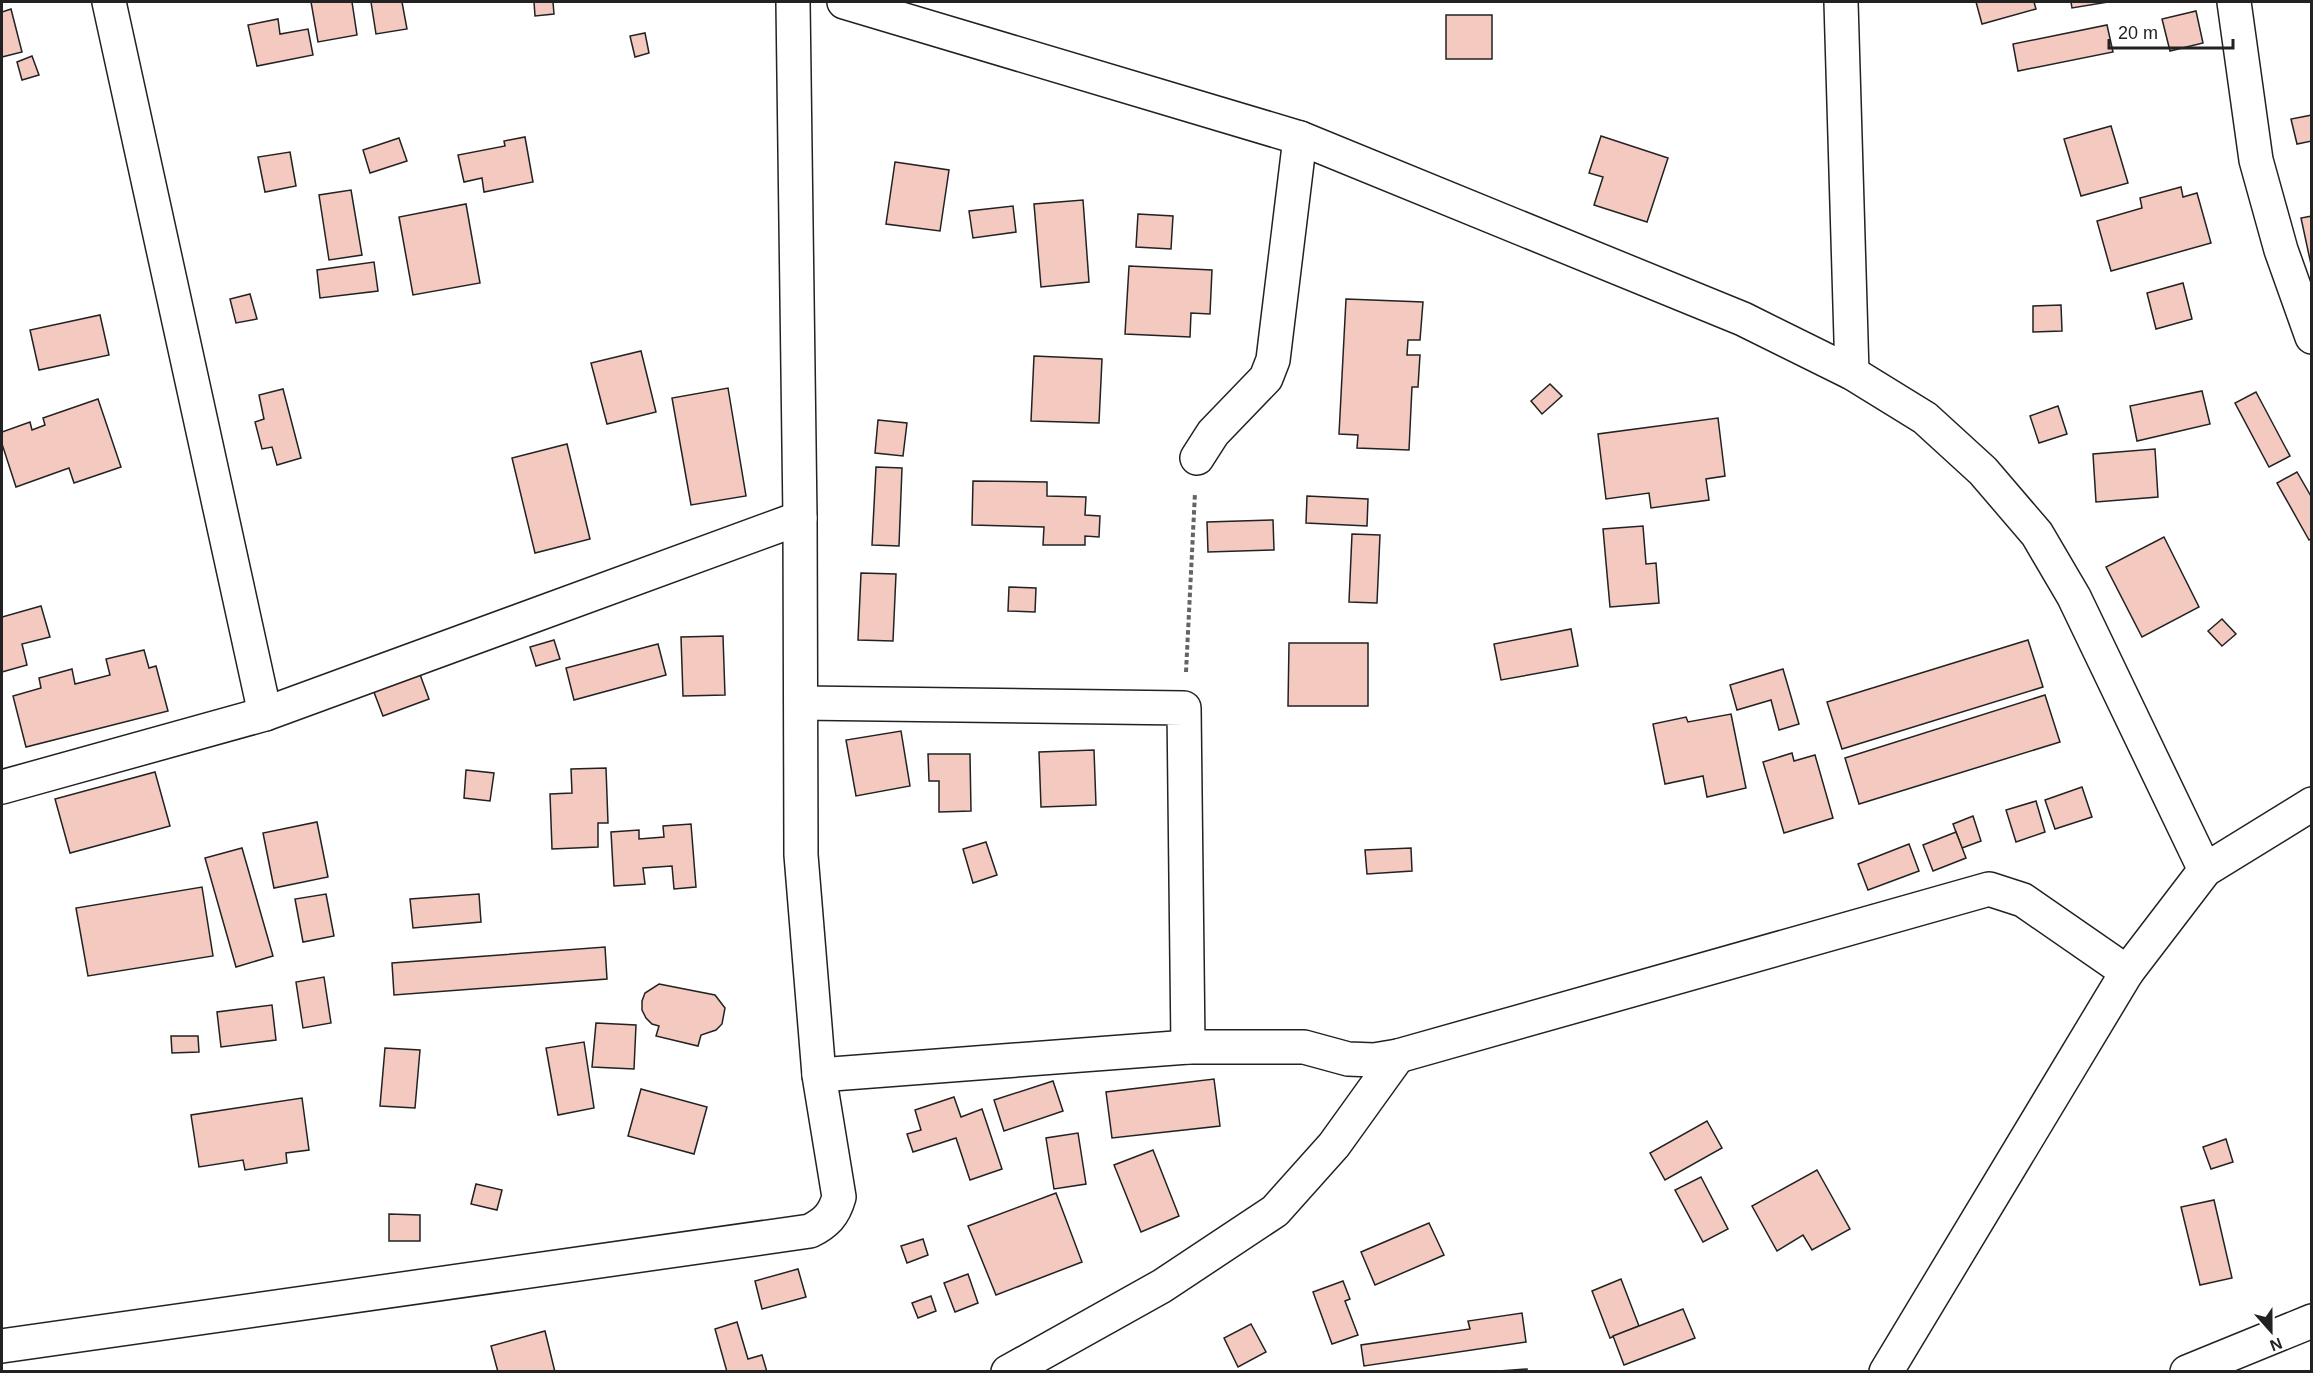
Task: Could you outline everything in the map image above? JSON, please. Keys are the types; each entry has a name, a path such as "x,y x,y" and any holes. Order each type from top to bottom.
{"street":[{"path":"109,2 265,714"},
{"path":"2,1346 810,1232 830,1219 839,1197 819,1075 801,855 801,518 793,2"},
{"path":"844,2 1300,138 1743,320 1852,373 1925,418 1983,471 2037,534 2074,597 2205,870"},
{"path":"1841,2 1852,373"},
{"path":"2234,2 2256,160 2281,250 2312,337"},
{"path":"1197,458 1213,433 1266,378 1273,360 1300,138"},
{"path":"2,787 265,714 801,518"},
{"path":"801,703 1184,708 1188,1047"},
{"path":"1886,1371 2127,972 2205,870 2312,804"},
{"path":"819,1075 1188,1047 1304,1047 1348,1059 1374,1060 1398,1056 1989,889 2023,900 2127,972"},
{"path":"1008,1371 1162,1286 1275,1211 1334,1145 1398,1056"},
{"path":"2187,1371 2312,1321"}],"path":[{"path":"1184,708 1197,458"}],"building":[{"path":"311,2 352,2 357,35 318,42"},
{"path":"371,2 402,2 407,29 376,34"},
{"path":"534,2 553,2 554,14 535,16"},
{"path":"1976,2 2034,2 2036,9 1982,24"},
{"path":"2071,2 2108,2 2072,8"},
{"path":"11,9 22,52 2,57 2,12"},
{"path":"2196,11 2203,43 2170,51 2162,19"},
{"path":"1446,15 1492,15 1492,59 1446,59"},
{"path":"278,19 280,34 308,29 313,55 257,66 248,25"},
{"path":"2107,25 2113,52 2018,71 2013,44"},
{"path":"645,33 649,53 635,57 630,36"},
{"path":"32,56 39,75 22,80 17,62"},
{"path":"2312,115 2312,141 2297,144 2291,119"},
{"path":"2111,126 2128,183 2081,196 2064,139"},
{"path":"1601,136 1668,158 1647,222 1594,205 1603,177 1589,173"},
{"path":"525,137 533,182 484,192 482,178 464,182 458,155 505,146 504,141"},
{"path":"399,138 407,161 370,173 363,150"},
{"path":"290,152 296,186 265,192 258,157"},
{"path":"895,162 949,170 940,231 886,224"},
{"path":"2181,187 2183,197 2197,193 2211,243 2111,271 2097,221 2142,208 2140,198"},
{"path":"351,190 362,255 329,260 319,195"},
{"path":"1083,200 1089,282 1041,287 1034,204"},
{"path":"466,204 480,283 413,295 399,217"},
{"path":"1013,206 1016,232 973,238 969,211"},
{"path":"1138,214 1173,216 1171,249 1136,247"},
{"path":"2312,216 2312,269 2301,218"},
{"path":"374,262 378,291 320,298 317,270"},
{"path":"1129,266 1212,270 1210,314 1191,313 1190,337 1125,334"},
{"path":"2183,283 2192,319 2156,329 2147,293"},
{"path":"250,294 257,319 236,323 230,299"},
{"path":"1346,299 1423,302 1420,340 1408,340 1407,355 1420,355 1418,387 1412,387 1409,450 1357,448 1358,435 1339,434"},
{"path":"2061,305 2062,331 2033,332 2033,306"},
{"path":"100,315 109,355 39,370 30,330"},
{"path":"641,351 656,412 607,424 591,363"},
{"path":"1034,356 1102,359 1099,423 1031,421"},
{"path":"1550,384 1562,396 1542,414 1531,401"},
{"path":"728,388 746,496 691,505 672,398"},
{"path":"283,389 301,458 277,465 272,447 262,449 255,422 264,419 259,395"},
{"path":"2202,391 2210,424 2137,441 2130,406"},
{"path":"2256,392 2290,456 2269,467 2235,403"},
{"path":"98,399 121,467 74,483 69,468 16,487 2,444 2,432 30,422 32,430 45,425 43,418"},
{"path":"2058,406 2067,434 2039,443 2030,416"},
{"path":"1718,418 1725,476 1706,479 1709,500 1651,508 1649,493 1606,499 1598,434"},
{"path":"878,420 907,423 903,456 875,453"},
{"path":"567,444 590,539 535,553 512,458"},
{"path":"2155,449 2158,497 2096,502 2093,454"},
{"path":"876,467 902,468 899,546 872,545"},
{"path":"2297,472 2312,498 2312,538 2309,540 2277,483"},
{"path":"973,481 1047,482 1047,496 1086,497 1085,515 1100,516 1099,537 1085,536 1085,545 1043,545 1044,527 972,525"},
{"path":"1307,496 1368,499 1367,526 1306,523"},
{"path":"1273,520 1274,550 1208,552 1207,522"},
{"path":"1643,526 1646,564 1656,563 1659,603 1610,607 1603,529"},
{"path":"1352,534 1380,535 1377,603 1349,602"},
{"path":"2164,537 2199,607 2142,637 2106,567"},
{"path":"861,573 896,574 893,641 858,640"},
{"path":"1009,587 1036,588 1035,612 1008,611"},
{"path":"41,606 50,637 22,644 27,665 2,672 2,617"},
{"path":"2222,619 2236,634 2222,646 2208,631"},
{"path":"1571,629 1578,666 1501,680 1494,644"},
{"path":"723,636 725,695 683,696 681,637"},
{"path":"554,640 560,659 536,666 530,647"},
{"path":"2028,640 2043,687 1842,749 1827,702"},
{"path":"1289,643 1368,643 1368,706 1288,706"},
{"path":"658,644 666,675 574,700 566,668"},
{"path":"144,650 149,668 156,666 168,711 26,747 13,696 41,688 39,678 72,669 75,684 110,675 106,659"},
{"path":"418,669 429,699 383,716 372,687"},
{"path":"1783,669 1799,724 1779,730 1771,700 1737,710 1730,685"},
{"path":"2045,695 2060,742 1859,804 1845,758"},
{"path":"1731,714 1746,788 1707,797 1703,776 1665,784 1653,724 1686,717 1688,722"},
{"path":"901,731 910,786 856,796 846,740"},
{"path":"1094,750 1096,805 1041,807 1039,752"},
{"path":"1792,753 1794,761 1815,755 1833,818 1784,833 1763,762"},
{"path":"928,754 970,754 971,811 939,812 939,781 929,781"},
{"path":"606,768 608,823 598,823 598,847 552,849 550,794 572,793 571,769"},
{"path":"466,770 494,773 490,801 464,798"},
{"path":"155,772 170,826 70,853 55,799"},
{"path":"2082,787 2092,817 2055,829 2045,800"},
{"path":"2036,801 2045,832 2016,842 2006,810"},
{"path":"1973,816 1981,841 1962,848 1953,824"},
{"path":"317,822 328,877 274,888 263,833"},
{"path":"691,824 696,887 674,889 672,866 643,868 645,884 614,886 611,832 639,830 639,839 664,837 663,826"},
{"path":"1956,832 1966,858 1933,871 1923,845"},
{"path":"986,842 997,875 973,883 963,849"},
{"path":"1909,844 1919,871 1868,890 1858,864"},
{"path":"242,848 273,956 236,967 205,858"},
{"path":"1411,848 1412,871 1367,874 1365,850"},
{"path":"202,887 213,956 88,976 76,908"},
{"path":"326,894 334,936 303,942 295,899"},
{"path":"479,894 481,922 413,928 410,899"},
{"path":"605,947 607,979 394,995 392,963"},
{"path":"324,977 331,1023 303,1028 296,982"},
{"path":"659,984 715,995 725,1008 722,1024 716,1030 701,1035 698,1046 656,1036 659,1026 652,1024 646,1018 642,1010 642,1001 645,993"},
{"path":"272,1005 276,1040 221,1047 217,1012"},
{"path":"596,1023 636,1025 634,1069 592,1067"},
{"path":"171,1036 198,1036 199,1052 172,1053"},
{"path":"584,1042 594,1108 558,1115 546,1048"},
{"path":"385,1048 420,1050 415,1108 380,1106"},
{"path":"1214,1079 1220,1126 1112,1138 1106,1092"},
{"path":"1053,1081 1063,1111 1004,1131 994,1100"},
{"path":"641,1089 707,1107 694,1154 628,1136"},
{"path":"954,1097 961,1117 982,1109 1002,1169 970,1180 956,1138 913,1152 907,1134 921,1130 915,1110"},
{"path":"302,1098 309,1150 286,1153 287,1163 245,1170 243,1160 199,1167 191,1115"},
{"path":"1707,1121 1722,1148 1665,1180 1650,1153"},
{"path":"1078,1133 1086,1184 1054,1189 1046,1138"},
{"path":"2226,1139 2233,1162 2211,1169 2203,1147"},
{"path":"1153,1150 1179,1216 1141,1232 1114,1165"},
{"path":"1817,1170 1850,1229 1812,1250 1803,1235 1777,1251 1752,1206"},
{"path":"1701,1177 1728,1229 1703,1242 1675,1190"},
{"path":"476,1184 502,1190 497,1210 471,1204"},
{"path":"1056,1193 1082,1262 996,1295 968,1226"},
{"path":"2214,1200 2232,1278 2200,1285 2181,1207"},
{"path":"389,1214 420,1215 420,1241 389,1241"},
{"path":"1429,1223 1444,1255 1375,1285 1361,1252"},
{"path":"923,1239 928,1255 907,1263 901,1246"},
{"path":"798,1269 806,1297 762,1309 755,1281"},
{"path":"968,1274 978,1303 955,1312 944,1283"},
{"path":"1621,1279 1639,1326 1610,1338 1592,1291"},
{"path":"1343,1281 1350,1299 1345,1301 1358,1335 1332,1344 1313,1292"},
{"path":"931,1296 936,1311 918,1318 912,1303"},
{"path":"1683,1309 1695,1338 1624,1365 1613,1336"},
{"path":"1522,1313 1526,1342 1364,1366 1361,1345 1470,1329 1468,1321"},
{"path":"737,1322 748,1359 762,1355 767,1372 727,1372 715,1329"},
{"path":"1251,1324 1266,1352 1238,1367 1224,1338"},
{"path":"545,1331 555,1372 498,1372 491,1346"},
{"path":"1527,1369 1527,1372 1485,1372"}]}
